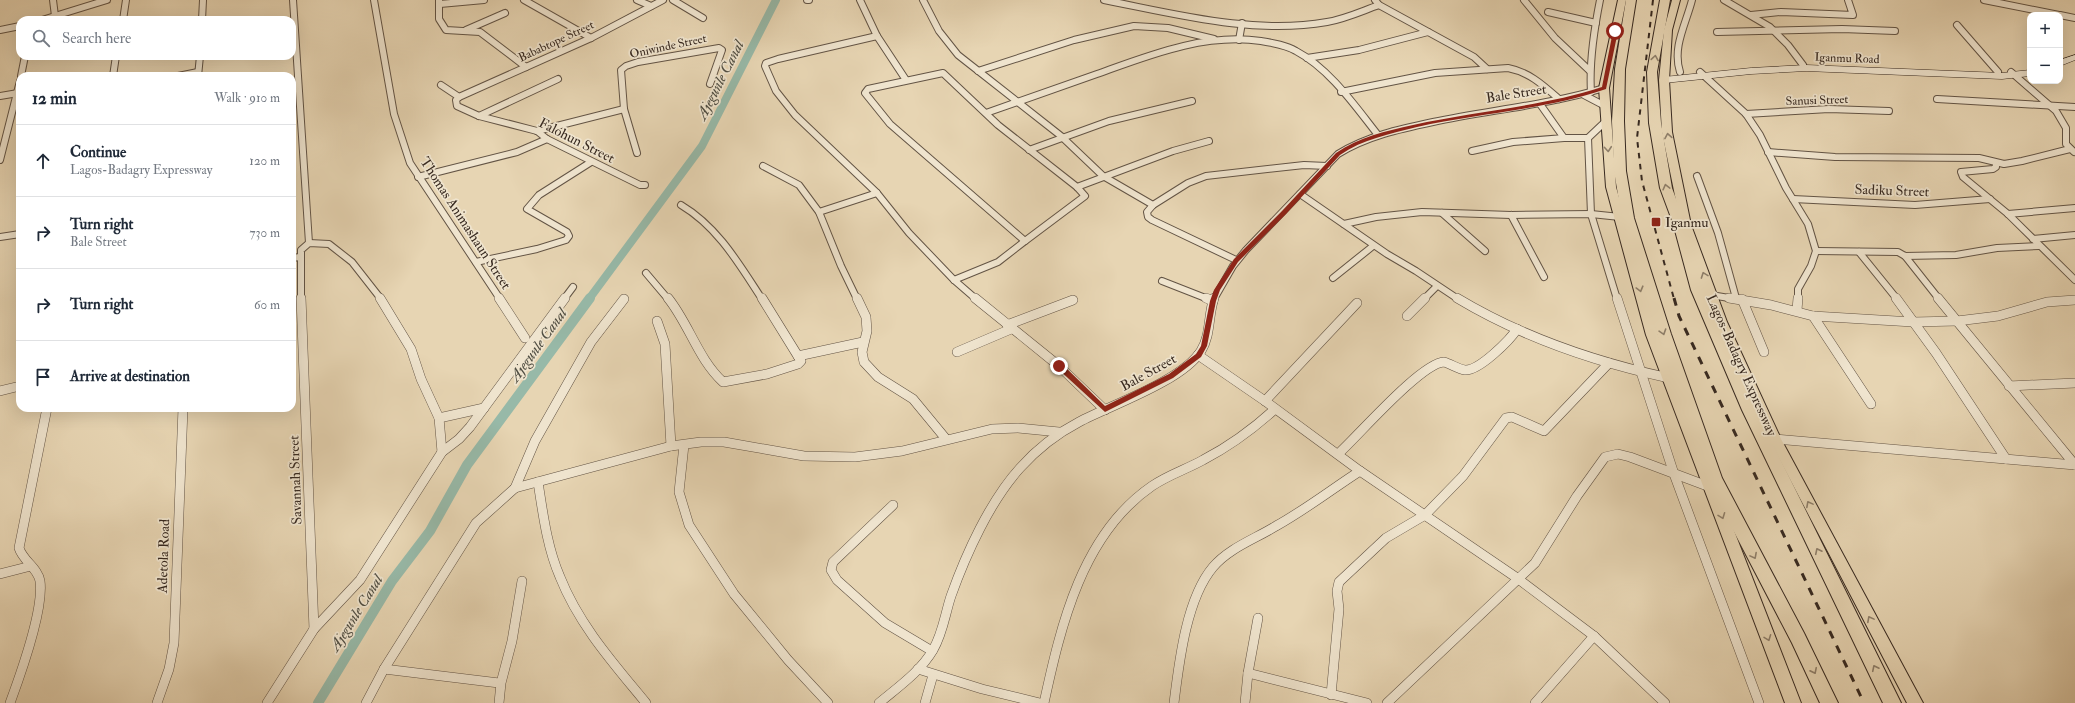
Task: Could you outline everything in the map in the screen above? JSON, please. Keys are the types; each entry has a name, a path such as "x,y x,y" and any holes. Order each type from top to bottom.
{"highway":[{"path":"1631,0 1620,69 1618,121 1620,171 1628,218 1664,334 1714,478 1798,638 1829,703"},
{"name":"Lagos-Badagry Expressway","path":"1665,0 1652,72 1655,123 1666,188 1679,223 1698,290 1749,410 1892,703"}],"main road":[{"path":"1622,0 1604,88 1611,187 1652,335 1793,703"},
{"name":"Lagos-Badagry Expressway","path":"1676,0 1668,30 1665,76 1667,132 1686,225 1721,322 1775,439 1915,703"},
{"path":"2063,61 2075,57"},
{"path":"2063,66 2075,63"},
{"name":"Iganmu Road","path":"1665,76 1680,72 1702,74 1747,67 1803,65 1998,72 2012,74 2027,70"},
{"name":"Iganmu Road","path":"1665,76 1806,68 2027,73"}],"street":[{"path":"53,0 55,16 107,0"},
{"path":"124,16 126,0"},
{"path":"202,16 203,0"},
{"path":"293,0 294,16"},
{"name":"Thomas Animashaun Street","path":"374,0 394,114 410,163 476,262 524,338"},
{"path":"484,0 439,2 438,15 442,27 450,32 480,32 526,67"},
{"path":"524,0 591,38"},
{"path":"637,0 651,6"},
{"name":"Bababtope Street","path":"458,98 591,38 663,0"},
{"path":"672,0 703,18"},
{"path":"860,0 878,36 906,80"},
{"path":"923,0 928,14 958,55 1061,136 1103,176 1132,194 1153,204"},
{"path":"1104,0 1242,23 1321,23 1377,2 1428,32 1468,53 1487,69"},
{"path":"1524,0 1541,23 1590,71"},
{"path":"1600,0 1587,93 1605,106"},
{"path":"1680,72 1677,66 1676,55 1692,0"},
{"path":"1724,0 1732,6 1751,15 1774,31 1792,49 1803,65"},
{"path":"1751,15 1781,12 1853,15 1848,0"},
{"path":"1984,0 2044,12"},
{"path":"2018,0 2022,3 2023,8"},
{"path":"1548,12 1596,23"},
{"path":"464,32 505,13"},
{"path":"2063,16 2075,18"},
{"path":"1239,40 1242,23"},
{"path":"1957,25 1970,42 1998,72"},
{"path":"978,71 1074,40 1134,26 1168,28 1215,39 1239,40 1287,47 1307,58 1341,92 1378,135"},
{"path":"0,30 16,27"},
{"path":"1717,32 1842,29 1895,31"},
{"path":"1307,58 1358,50 1428,32"},
{"path":"878,36 778,58 766,63 765,66 776,91 796,115 877,193 909,233 954,280 1009,327 1059,366 1105,410"},
{"path":"986,113 1147,57 1215,39"},
{"name":"Oniwinde Street","path":"637,153 624,109 621,70 626,66 719,48 722,50 710,84"},
{"path":"296,54 309,243 329,244 352,262 378,294 412,349 421,379 439,418 442,452"},
{"path":"22,72 24,60"},
{"path":"113,72 115,60"},
{"path":"198,72 200,60"},
{"path":"1341,92 1415,76 1508,68 1520,70 1537,80 1559,100"},
{"path":"954,280 998,262 1025,241 1059,213 1082,200 1085,196 1077,187 1029,150 942,73 868,89 865,93 890,124 1025,241"},
{"path":"1702,74 1746,114 1808,224 1816,251 1811,266 1798,289 1797,310"},
{"path":"2012,74 2050,104 2063,120 2066,128 2066,144 2073,151"},
{"path":"479,116 558,79"},
{"path":"441,85 458,98"},
{"name":"Bale Street","path":"878,703 918,668 932,650 958,579 998,500 1027,459 1058,432 1171,376 1198,355 1204,346 1213,301 1217,290 1236,260 1346,148 1378,135 1456,117 1540,104 1604,88"},
{"path":"0,96 16,93"},
{"name":"Falohun Street","path":"458,98 457,106 479,116 537,132 547,139 591,162 640,185 645,185"},
{"path":"0,160 1,145 16,99"},
{"path":"1937,99 2050,104 2075,107"},
{"path":"1029,150 1061,136 1132,113 1192,101"},
{"path":"1540,104 1564,138"},
{"path":"537,132 624,109"},
{"name":"Sanusi Street","path":"1746,114 1829,109 1889,111"},
{"path":"1472,150 1513,142 1564,138 1588,138 1606,121"},
{"path":"1588,138 1591,214 1640,372 1674,474 1688,508 1759,703"},
{"path":"418,177 517,152 532,147 547,139"},
{"path":"1077,187 1173,151 1209,141"},
{"path":"1768,152 1835,157 1979,158 1989,159 1996,164 2073,151"},
{"path":"476,262 545,247 564,241 568,238 567,232 527,209 539,195 591,162"},
{"path":"1996,164 1996,167 1993,169 1961,172 1963,177 2008,214 2075,280"},
{"path":"1236,260 1152,220 1148,217 1147,212 1153,204 1188,183 1206,176 1304,165 1327,166"},
{"path":"763,166 799,185 819,212 866,317 867,331 863,342 862,352 864,362 869,369 913,399 946,439"},
{"path":"1697,176 1718,233 1739,299 1764,352"},
{"path":"819,212 877,193"},
{"path":"1300,194 1320,205 1373,246 1421,273 1437,286 1517,329 1608,363 1669,378"},
{"name":"Sadiku Street","path":"1793,199 1915,205 1990,198"},
{"path":"646,273 670,299 710,366 718,378 723,382 767,374 798,364 801,361 771,310 728,247 712,228 695,212 681,205"},
{"path":"2008,214 2075,208"},
{"path":"1344,224 1406,213 1511,215 1591,214 1620,217"},
{"path":"1442,213 1485,251"},
{"path":"1511,215 1544,277"},
{"path":"0,237 16,235"},
{"path":"2033,239 2075,235"},
{"name":"Savannah Street","path":"309,243 301,250 296,258 314,629"},
{"path":"1333,278 1373,246"},
{"path":"1905,256 1956,255 1997,248 2039,246"},
{"path":"1816,251 1898,252 1905,256 2009,386 2047,429 2075,465"},
{"path":"1859,252 1885,282 1962,391 2006,459"},
{"path":"1162,281 1213,301"},
{"path":"1407,316 1437,286"},
{"path":"267,703 314,629 346,597 360,580 442,452 464,435 573,287"},
{"path":"1711,295 1797,310 1813,316 1913,322 1957,321 1998,316 2047,302 2075,300"},
{"path":"516,488 535,442 591,342 624,299"},
{"path":"957,352 1009,327 1073,300"},
{"path":"1265,401 1358,303"},
{"path":"1813,316 1871,404"},
{"path":"657,321 665,344 671,446"},
{"path":"1338,454 1406,386 1430,367 1441,362 1466,370 1474,368 1510,339 1517,329"},
{"path":"798,356 863,342"},
{"path":"1198,355 1265,401 1338,454 1360,472 1517,578 1594,636 1665,703"},
{"path":"1331,695 1339,609 1337,591 1339,582 1386,538 1425,515 1463,476 1506,418 1512,417 1544,431 1608,363"},
{"path":"2009,386 2075,383"},
{"path":"0,391 16,387"},
{"path":"439,418 484,408"},
{"path":"1044,703 1059,638 1071,598 1112,522 1126,507 1148,489 1225,448 1253,428 1275,409"},
{"path":"10,703 23,667 40,598 38,573 20,554 19,548 46,412"},
{"name":"Adetola Road","path":"157,703 169,669 174,643 183,412"},
{"path":"366,703 384,669 476,524 486,512 516,488 671,446 701,442 724,442 804,456 855,457 902,451 946,439 992,429 1018,428 1058,432"},
{"path":"1775,439 1803,440 2075,465"},
{"path":"684,444 679,492 689,525 734,594 788,660 828,703"},
{"path":"1387,703 1517,578 1535,563 1553,536 1568,508 1605,457 1618,454 1710,487"},
{"path":"1174,703 1180,654 1188,623 1197,595 1212,568 1227,553 1277,526 1360,472"},
{"path":"538,482 548,537 564,588 602,648 646,703"},
{"path":"892,505 833,562 831,570 837,580 885,623 932,650"},
{"path":"0,574 31,566"},
{"path":"499,703 499,683 504,672 511,647 522,581"},
{"path":"1245,703 1248,673 1258,618"},
{"path":"1535,703 1594,636"},
{"path":"918,668 933,675 1040,703"},
{"path":"384,669 499,683"},
{"path":"1248,673 1367,703"},
{"path":"925,703 933,675"}],"waterway":[{"name":"Ajegunle Canal","path":"589,299 702,146 776,0"},
{"name":"Ajegunle Canal","path":"318,703 392,581 430,531 467,465 590,298"}],"railway":[{"path":"1653,0 1637,138 1642,181 1674,299"},
{"path":"1674,298 1679,316 1864,703"}],"place":[{"name":"Iganmu","path":"1656,222"}],"route":[{"path":"1059,366 1105,410 1171,376 1186,366 1198,355 1204,346 1213,301 1217,290 1236,260 1284,212 1312,180 1338,154 1346,148 1378,135 1491,110 1540,104 1604,88 1615,31"}]}
